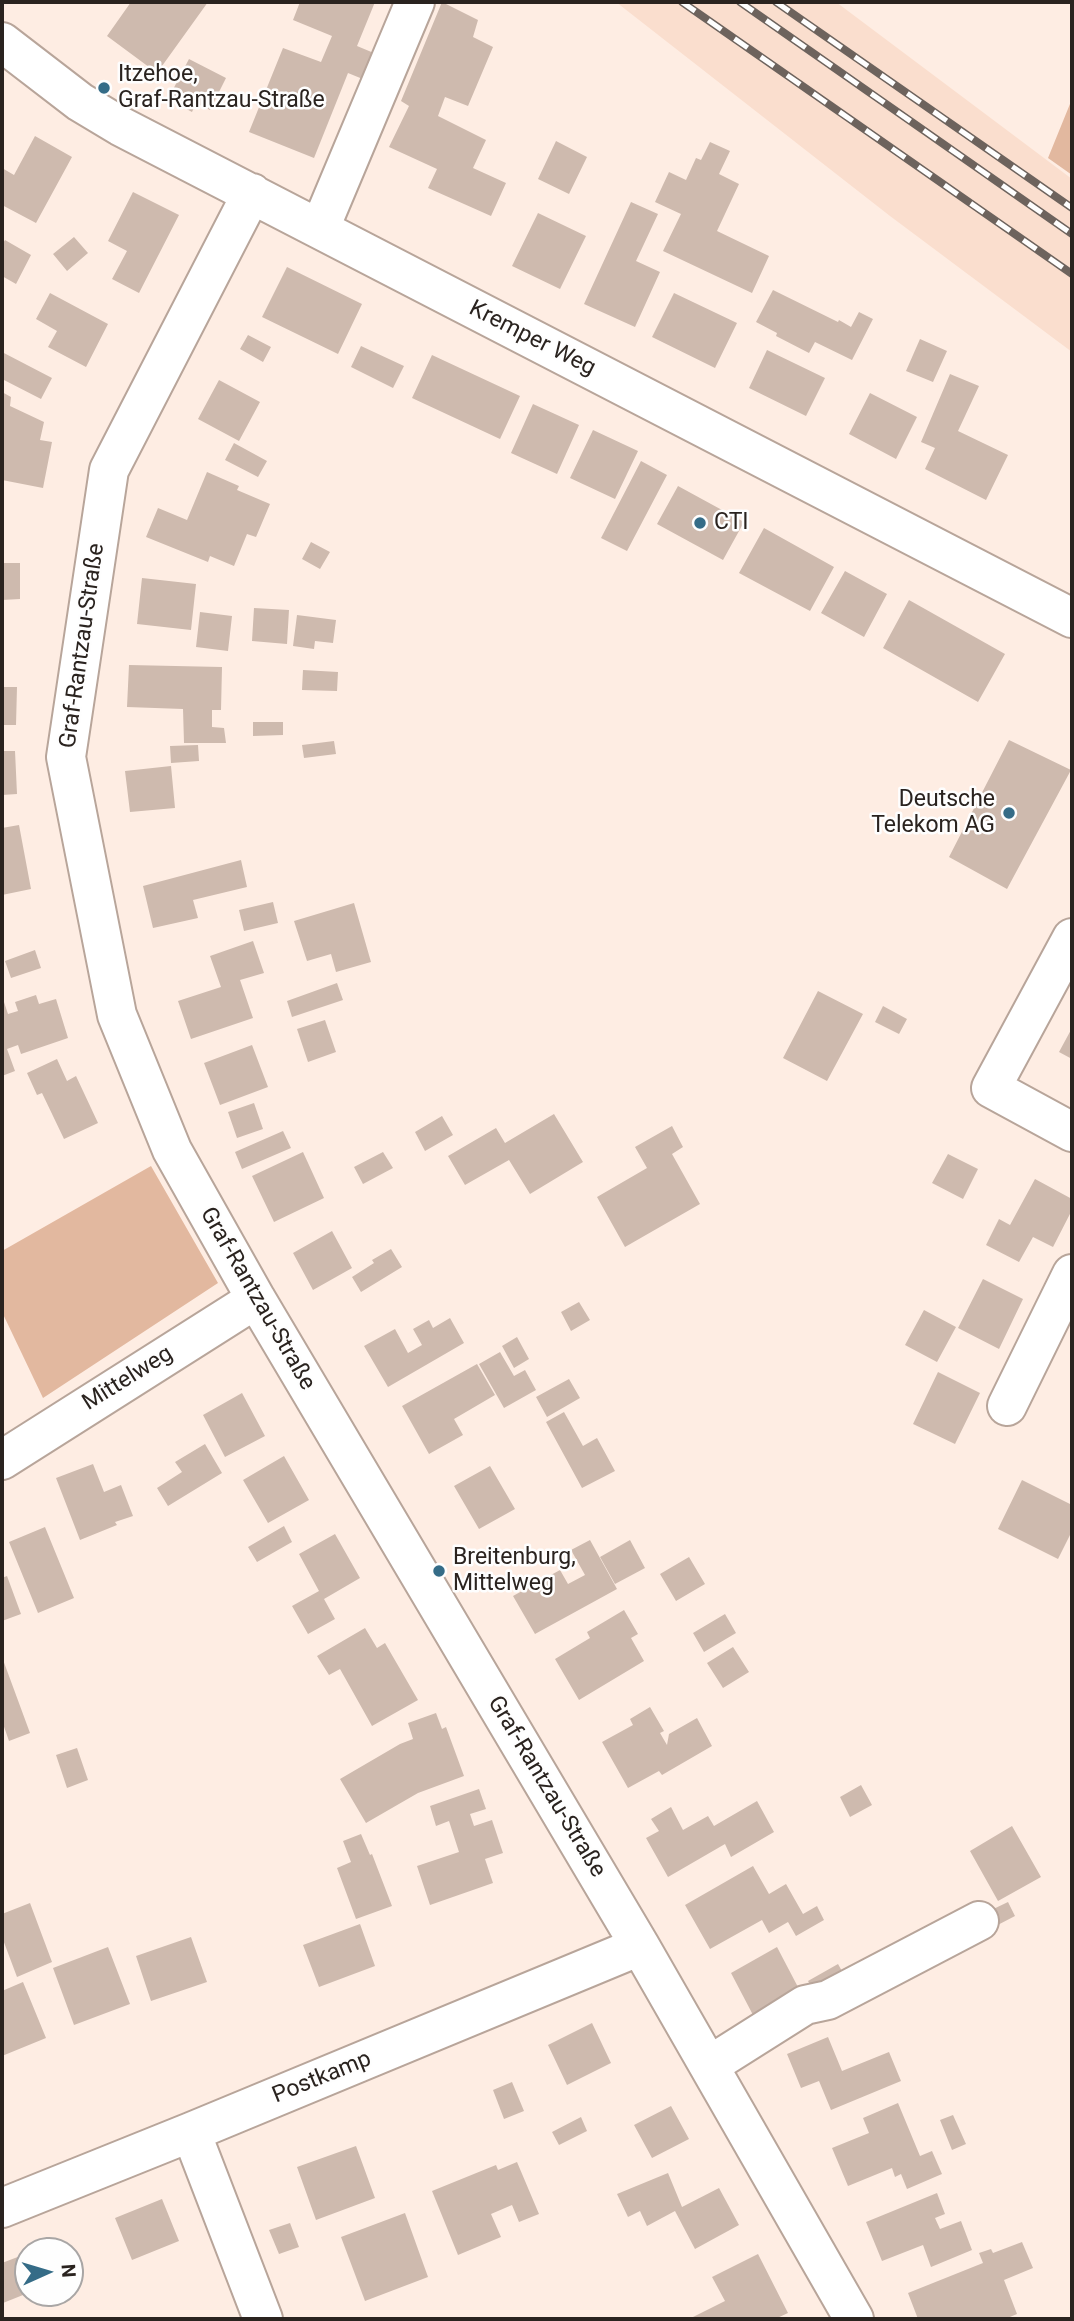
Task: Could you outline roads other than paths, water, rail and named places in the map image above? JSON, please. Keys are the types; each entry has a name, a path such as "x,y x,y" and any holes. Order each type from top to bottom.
{"street":[{"path":"320,228 415,2"},
{"name":"Kremper Weg","path":"2,43 80,102 110,120 1072,618"},
{"name":"Graf-Rantzau-Straße","path":"252,193 109,470 66,757 117,1015 172,1150 256,1299 640,1945 854,2319"},
{"path":"1072,938 991,1088 1072,1132"},
{"path":"1007,1406 1072,1274"},
{"name":"Mittelweg","path":"2,1460 256,1299"},
{"path":"710,2066 805,2005 828,2000 979,1921"},
{"name":"Postkamp","path":"2,2208 640,1945"},
{"path":"191,2132 263,2319"}],"railway":[{"path":"682,2 1072,274"},
{"path":"740,2 1072,234"},
{"path":"776,2 1072,208"}],"place":[{"name":"Itzehoe, Graf-Rantzau-Straße","path":"104,88"},
{"name":"CTI","path":"700,523"},
{"name":"Deutsche Telekom AG","path":"1009,813"},
{"name":"Breitenburg, Mittelweg","path":"439,1571"}]}
